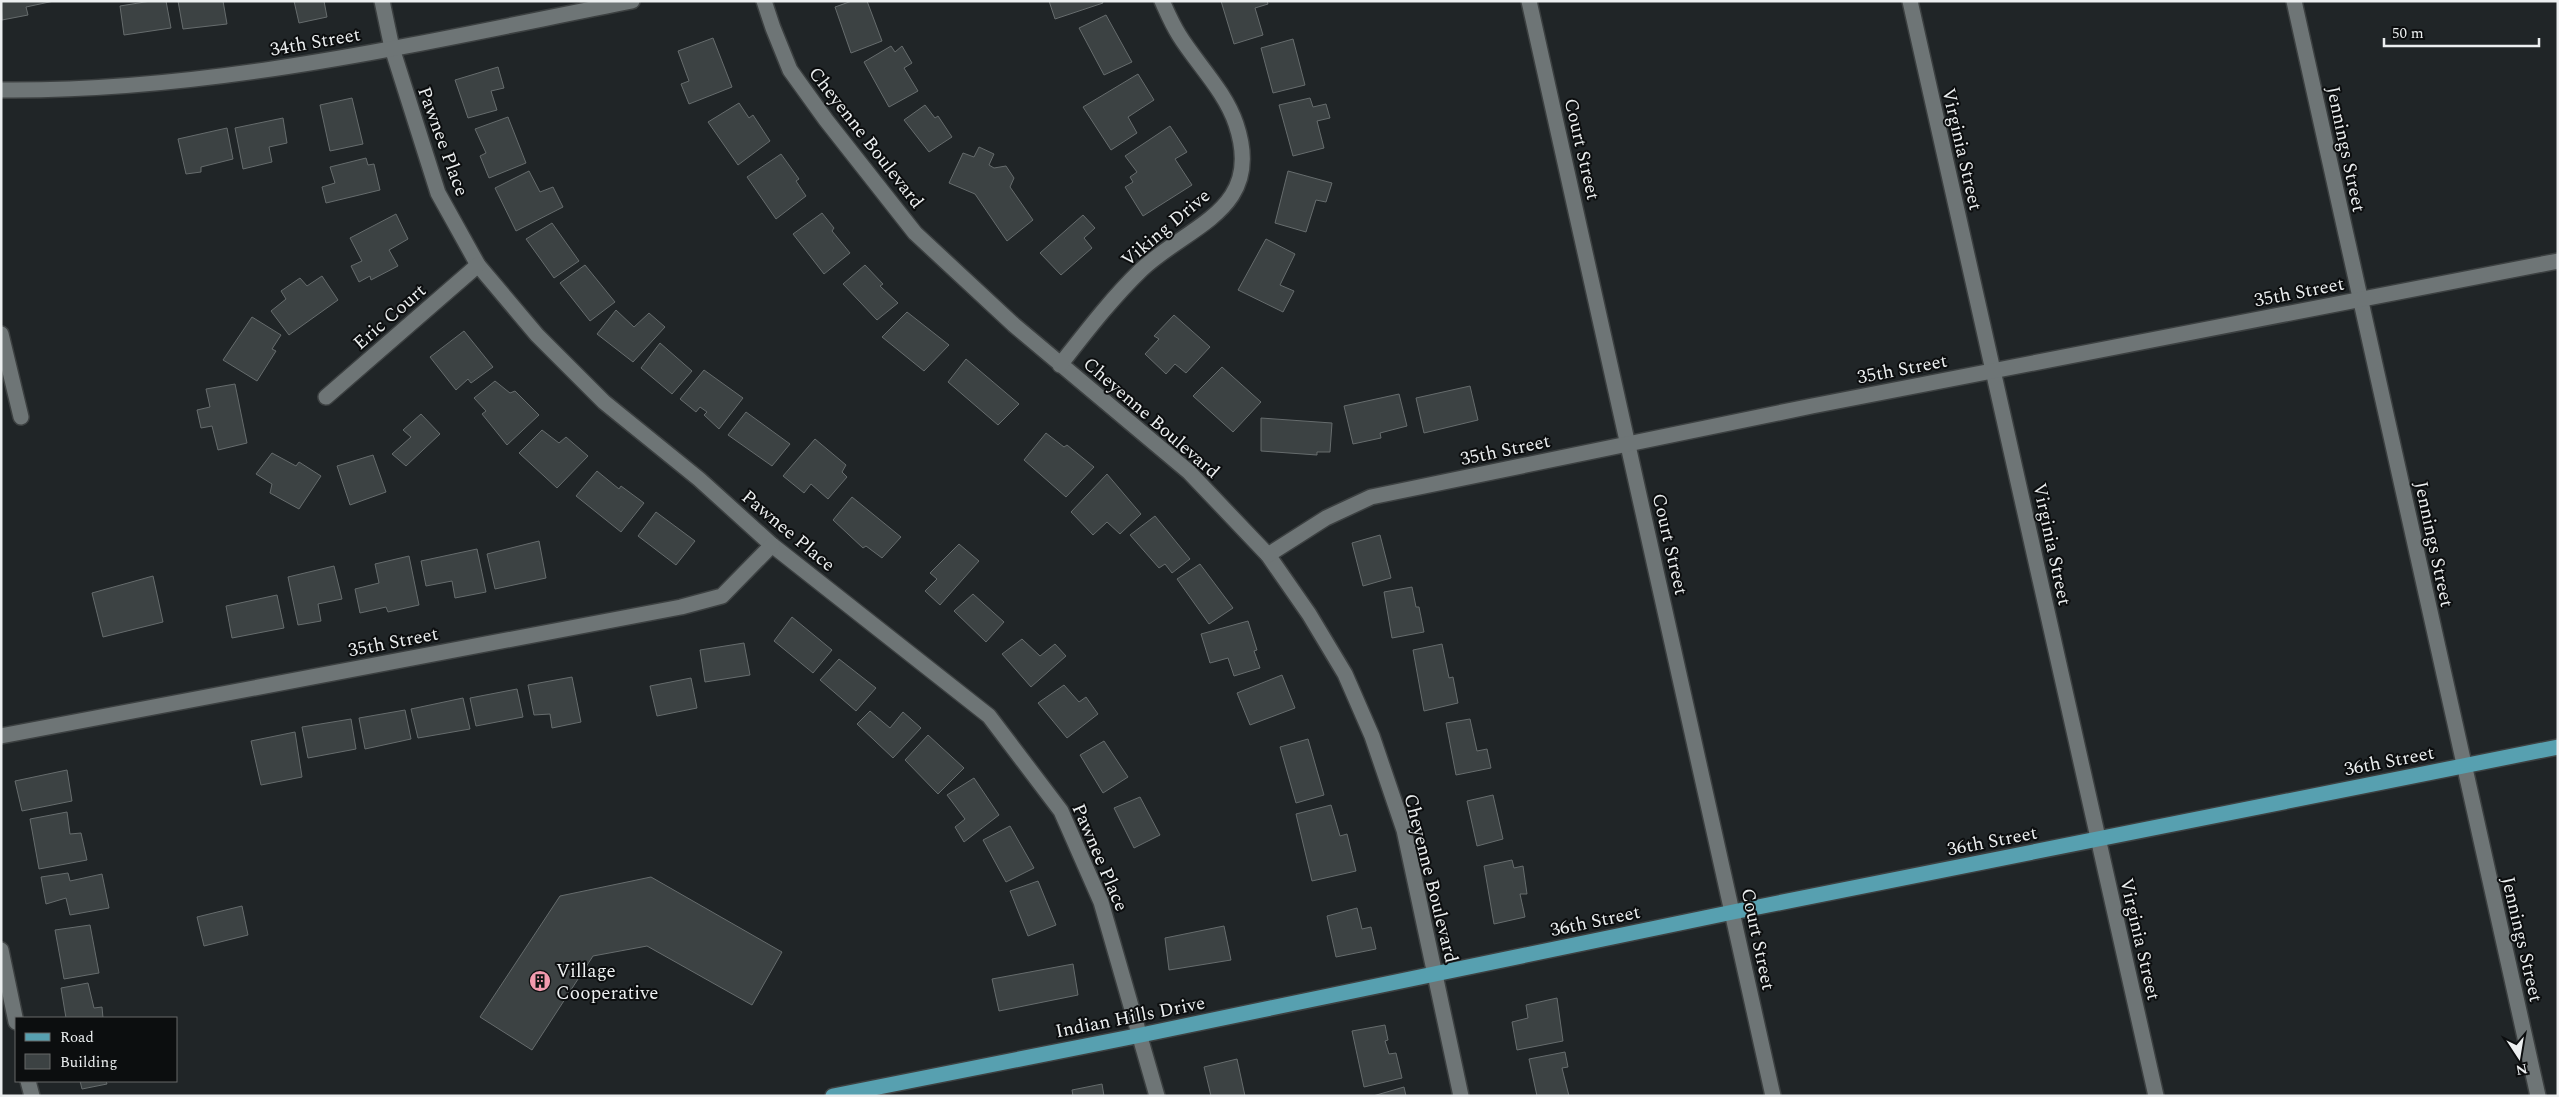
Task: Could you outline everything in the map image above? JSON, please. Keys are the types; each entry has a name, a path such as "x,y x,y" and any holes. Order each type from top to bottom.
{"main road":[{"name":"36th Street","path":"1435,973 2558,747"},
{"name":"Indian Hills Drive","path":"833,1096 1141,1035 1435,973"}],"street":[{"name":"Pawnee Place","path":"382,1 392,48 438,193 478,265 537,335 604,402 700,479 772,545 989,716 1061,811 1101,902 1141,1035 1157,1096"},
{"name":"34th Street","path":"1,90 117,86 195,79 278,68 392,48 632,1"},
{"name":"Cheyenne Boulevard","path":"764,1 772,28 790,70 826,120 915,233 1014,325 1189,472 1268,555 1309,614 1344,674 1372,736 1404,830 1461,1096"},
{"name":"Viking Drive","path":"1060,365 1095,320 1142,269 1221,211 1239,183 1244,154 1236,122 1216,88 1178,34 1162,1"},
{"name":"Court Street","path":"1529,1 1773,1096"},
{"name":"Virginia Street","path":"1910,1 2156,1096"},
{"name":"Jennings Street","path":"2294,1 2538,1096"},
{"name":"35th Street","path":"1268,555 1326,518 1371,497 1994,371 2558,261"},
{"name":"Eric Court","path":"326,397 478,265"},
{"path":"1,334 21,417"},
{"name":"35th Street","path":"1,736 681,607 722,596 772,545"},
{"path":"1,950 15,1017"},
{"path":"28,1082 32,1096"}],"building":[{"path":"1,1 54,1 26,7 28,15 2,20"},
{"path":"151,1 166,1 171,28 124,35 120,6"},
{"path":"178,1 223,1 227,24 183,29"},
{"path":"294,1 324,1 327,17 299,23"},
{"path":"852,1 867,1 882,41 851,53 835,7"},
{"path":"1049,1 1102,1 1103,3 1055,19"},
{"path":"1221,1 1267,1 1268,4 1255,8 1263,35 1234,44"},
{"path":"1106,15 1132,62 1104,75 1079,28"},
{"path":"713,38 732,87 689,104 681,84 689,81 678,51"},
{"path":"1293,39 1305,85 1273,93 1261,48"},
{"path":"891,46 895,52 902,46 912,63 904,68 918,91 889,107 864,62"},
{"path":"498,67 504,88 491,91 497,110 468,118 455,80"},
{"path":"1138,74 1154,100 1128,117 1137,133 1111,150 1083,107"},
{"path":"352,98 363,144 330,151 320,105"},
{"path":"1310,98 1313,107 1326,104 1330,118 1317,121 1324,148 1293,156 1279,105"},
{"path":"739,103 749,118 753,115 770,141 738,165 708,122"},
{"path":"925,105 935,118 938,116 952,137 929,152 904,120"},
{"path":"508,117 526,163 489,178 480,156 486,153 475,129"},
{"path":"283,118 287,143 269,147 272,162 243,169 235,128"},
{"path":"1170,126 1187,152 1175,159 1192,185 1143,216 1125,187 1133,182 1130,177 1137,172 1125,156"},
{"path":"227,128 233,159 201,167 201,172 186,174 178,139"},
{"path":"979,147 994,154 989,165 994,168 1006,166 1014,178 1010,187 1033,220 1007,241 975,194 949,183 963,153 974,157"},
{"path":"781,154 799,179 796,181 806,196 776,219 747,177"},
{"path":"366,158 368,165 374,164 380,190 326,203 322,187 335,183 330,167"},
{"path":"529,171 540,192 553,187 563,207 516,231 495,188"},
{"path":"1288,171 1332,183 1326,202 1316,200 1306,232 1275,223"},
{"path":"822,213 834,228 832,231 850,253 824,274 793,234"},
{"path":"396,214 408,239 389,250 398,266 371,280 370,276 359,282 351,266 362,261 350,238"},
{"path":"1083,215 1095,228 1084,238 1092,248 1061,275 1040,253"},
{"path":"552,223 579,261 554,278 526,239"},
{"path":"1266,239 1295,254 1280,285 1294,291 1283,312 1238,290"},
{"path":"585,265 615,302 590,321 560,283"},
{"path":"865,265 883,284 880,286 898,303 877,320 843,284"},
{"path":"322,276 338,300 289,335 271,311 286,299 281,291 300,278 307,286"},
{"path":"616,310 634,327 649,313 665,327 633,362 597,334"},
{"path":"907,312 949,345 924,371 882,337"},
{"path":"1174,315 1210,347 1186,373 1175,364 1166,374 1145,354 1159,339 1154,336"},
{"path":"252,317 281,335 272,349 276,351 257,381 223,360"},
{"path":"464,331 493,367 471,383 468,379 456,390 430,357"},
{"path":"660,343 692,371 672,394 641,368"},
{"path":"966,359 1019,404 998,425 948,382"},
{"path":"1222,367 1261,402 1233,432 1193,396"},
{"path":"704,370 743,398 719,429 704,415 707,412 700,407 696,412 680,399"},
{"path":"495,381 510,393 515,391 539,415 507,445 482,414 486,411 474,398"},
{"path":"235,384 247,443 218,450 212,426 201,428 197,410 210,407 206,389"},
{"path":"1470,386 1478,420 1424,433 1416,398"},
{"path":"1399,394 1407,426 1380,433 1381,438 1353,444 1344,406"},
{"path":"746,412 790,444 772,466 728,435"},
{"path":"421,414 440,434 406,466 392,454 411,437 403,430"},
{"path":"1261,418 1332,423 1330,452 1317,452 1317,455 1261,451"},
{"path":"542,430 559,443 566,437 588,456 557,488 519,453"},
{"path":"1046,433 1064,447 1067,445 1094,467 1066,497 1024,460"},
{"path":"815,439 846,465 842,472 847,477 828,499 811,484 804,493 783,476"},
{"path":"272,453 296,466 299,462 321,476 299,509 270,493 272,484 256,474"},
{"path":"373,455 386,492 350,505 337,466"},
{"path":"597,471 619,489 621,486 644,503 621,532 576,496"},
{"path":"1107,474 1141,514 1120,534 1107,522 1093,535 1071,512"},
{"path":"852,497 901,537 882,558 866,546 863,548 833,520"},
{"path":"656,512 695,541 676,565 638,536"},
{"path":"1155,516 1190,559 1172,573 1165,564 1159,568 1130,535"},
{"path":"1380,535 1391,578 1363,586 1352,543"},
{"path":"539,541 546,578 495,589 487,554"},
{"path":"959,544 979,561 940,605 925,591 937,579 930,573"},
{"path":"477,549 486,592 455,598 452,581 426,586 421,561"},
{"path":"409,556 419,605 388,612 386,607 360,613 355,589 379,583 375,564"},
{"path":"1200,564 1233,608 1209,624 1177,579"},
{"path":"334,566 342,599 318,604 321,621 298,625 288,577"},
{"path":"153,576 163,622 103,637 92,593"},
{"path":"1412,587 1416,607 1419,607 1424,632 1392,638 1384,592"},
{"path":"973,594 1004,622 986,642 954,611"},
{"path":"277,595 284,628 232,638 226,606"},
{"path":"792,617 832,650 813,673 774,641"},
{"path":"1248,621 1257,650 1254,651 1260,668 1234,676 1228,658 1210,663 1201,634"},
{"path":"1022,639 1040,656 1055,644 1066,656 1031,687 1002,654"},
{"path":"744,643 750,675 705,682 700,650"},
{"path":"1442,644 1449,678 1453,677 1458,703 1424,711 1413,650"},
{"path":"839,659 876,688 856,711 820,680"},
{"path":"1282,675 1295,708 1250,725 1237,693"},
{"path":"572,677 581,722 552,728 550,714 534,715 528,685"},
{"path":"691,678 697,708 657,716 650,686"},
{"path":"1064,685 1079,702 1086,697 1098,714 1067,738 1038,703"},
{"path":"517,689 523,717 476,726 470,698"},
{"path":"463,698 470,729 418,738 411,709"},
{"path":"405,710 411,739 365,749 359,718"},
{"path":"870,711 890,728 903,712 921,728 893,758 857,724"},
{"path":"351,719 356,749 308,758 302,727"},
{"path":"1470,719 1477,751 1487,749 1491,768 1456,775 1446,723"},
{"path":"295,732 302,777 261,785 251,741"},
{"path":"928,735 964,768 938,794 905,760"},
{"path":"1308,739 1324,795 1296,803 1280,747"},
{"path":"1104,741 1128,777 1103,793 1080,755"},
{"path":"67,770 72,801 22,811 15,781"},
{"path":"974,778 999,815 964,842 955,827 965,819 947,795"},
{"path":"1493,795 1503,839 1477,846 1467,801"},
{"path":"1140,797 1160,835 1134,848 1114,808"},
{"path":"1331,805 1340,836 1347,834 1356,871 1312,881 1296,814"},
{"path":"67,812 70,834 81,833 87,860 39,869 30,819"},
{"path":"1010,826 1034,868 1006,882 983,840"},
{"path":"1512,860 1514,868 1523,866 1527,894 1520,894 1525,917 1494,924 1484,866"},
{"path":"68,873 70,881 102,874 109,908 70,915 66,898 46,904 41,877"},
{"name":"Village Cooperative","path":"651,877 782,952 752,1005 647,946 593,956 532,1050 480,1017 560,896"},
{"path":"1038,881 1056,925 1028,936 1010,891"},
{"path":"242,906 248,935 204,946 197,917"},
{"path":"1357,908 1362,929 1371,927 1376,949 1336,957 1327,916"},
{"path":"90,925 99,973 64,979 55,930"},
{"path":"1224,926 1231,960 1169,970 1165,938"},
{"path":"1073,964 1078,995 999,1011 992,979"},
{"path":"88,983 94,1008 102,1007 103,1017 66,1017 61,988"},
{"path":"1557,998 1563,1041 1517,1050 1512,1022 1528,1018 1526,1005"},
{"path":"1385,1025 1388,1040 1385,1041 1389,1054 1396,1053 1402,1078 1364,1087 1352,1031"},
{"path":"1565,1052 1568,1067 1562,1068 1569,1096 1537,1096 1529,1059"},
{"path":"1237,1059 1245,1096 1211,1096 1204,1067"},
{"path":"80,1082 106,1082 107,1084 82,1089"},
{"path":"1102,1084 1104,1096 1073,1096 1072,1090"},
{"path":"1404,1087 1406,1096 1373,1096"}],"place":[{"name":"Village Cooperative","path":"540,981"}]}
